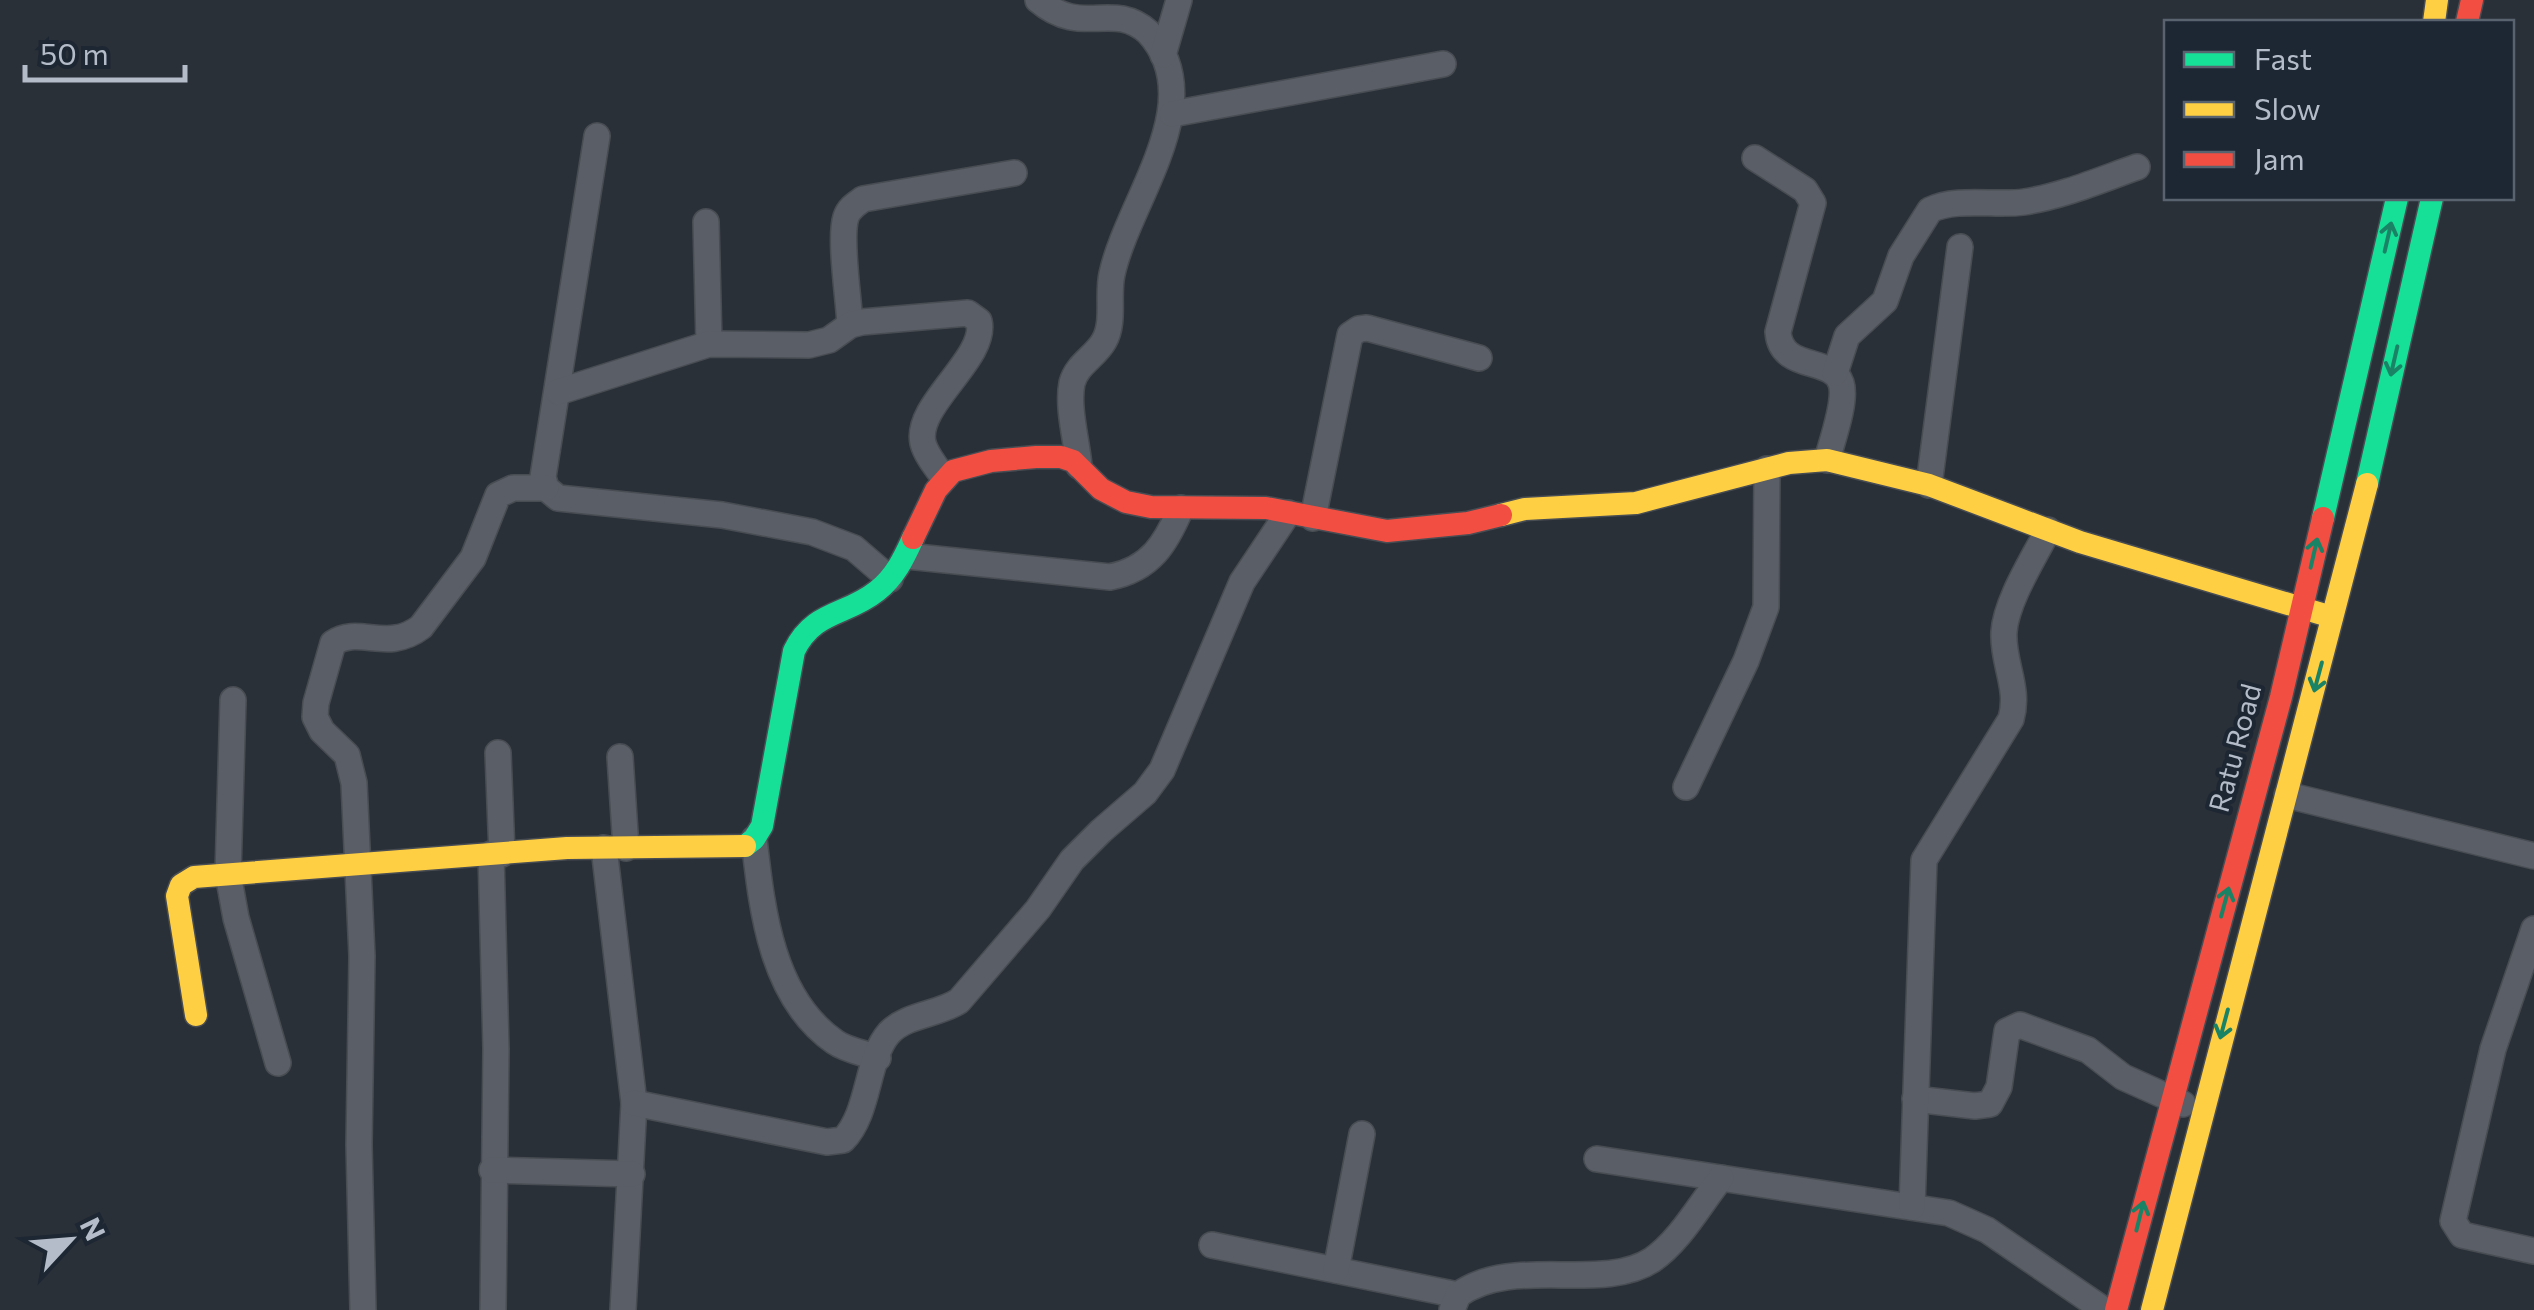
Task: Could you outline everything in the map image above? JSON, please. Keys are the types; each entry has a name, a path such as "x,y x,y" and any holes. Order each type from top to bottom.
{"street":[{"path":"1038,0 1062,16 1122,14 1134,20 1151,35 1172,79 1172,114 1112,271 1106,338 1078,369 1072,385 1080,466"},
{"path":"1162,55 1179,0"},
{"path":"1172,114 1443,64"},
{"path":"597,136 543,478 546,488 558,498 722,515 825,535 854,548 890,579"},
{"path":"1755,158 1804,190 1812,203 1778,332 1784,351 1835,374 1842,384 1827,460"},
{"path":"1835,374 1847,336 1886,301 1901,256 1930,210 1950,205 2029,201 2138,167"},
{"path":"850,325 845,218 851,207 863,199 1014,173"},
{"name":"Ratu Road","path":"2116,1310 2281,698 2397,200"},
{"path":"2152,1310 2200,1113 2334,618 2432,200"},
{"path":"706,222 709,344"},
{"path":"1929,485 1960,247"},
{"path":"558,392 709,344 809,346 828,340 850,325 968,312 979,320 981,328 922,434 923,444 944,478"},
{"path":"634,1102 835,1142 843,1140 855,1123 889,1034 900,1025 944,1010 959,1000 1038,909 1072,860 1146,793 1162,770 1242,582 1301,516 1350,335 1359,328 1368,328 1479,358"},
{"path":"196,1015 176,896 186,879 496,854 615,848 741,848 754,839 762,826 794,651 804,632 816,622 870,598 890,579 907,556 944,478 970,466 1061,457 1080,466 1113,497 1151,507 1215,505 1369,530 1406,531 1468,523 1525,509 1636,503 1789,463 1827,460 1929,485 2048,530 2334,618"},
{"path":"1686,787 1746,661 1766,607 1767,469"},
{"path":"363,1310 360,865 352,766 322,730 315,717 316,703 333,644 351,637 394,641 422,628 473,558 498,495 513,488 546,488"},
{"path":"907,556 1110,577 1126,574 1157,554 1181,508"},
{"path":"1912,1206 1924,860 2011,718 2014,700 2004,630 2008,613 2048,530"},
{"path":"234,700 228,874 236,918 278,1063"},
{"path":"493,1310 498,753"},
{"path":"620,757 615,848 634,1102 623,1310"},
{"path":"2286,795 2534,856"},
{"path":"754,839 766,924 790,990 817,1027 838,1044 878,1058"},
{"path":"2534,928 2493,1049 2454,1221 2462,1236 2534,1252"},
{"path":"1915,1099 1990,1104 2000,1088 2006,1030 2020,1024 2088,1050 2124,1077 2200,1113"},
{"path":"1336,1270 1362,1134"},
{"path":"1597,1159 1949,1214 1987,1230 2104,1310"},
{"path":"492,1170 632,1174"},
{"path":"1212,1245 1336,1270 1455,1302 1488,1278 1637,1268 1664,1251 1721,1178"}],"traffic: fast":[{"path":"2323,518 2397,200"},
{"path":"2367,484 2432,200"},
{"path":"745,846 762,826 794,651 811,628 883,586 913,538"}],"traffic: slow":[{"path":"2434,20 2437,0"},
{"path":"1501,515 1525,509 1636,503 1789,463 1827,460 1929,485 2080,542 2332,617"},
{"path":"2152,1310 2367,484"},
{"path":"196,1015 177,896 181,885 194,877 567,848 745,846"}],"traffic: jam":[{"path":"2467,20 2472,0"},
{"path":"913,538 936,490 953,471 991,461 1036,457 1073,461 1101,489 1126,502 1151,507 1266,508 1387,531 1468,523 1501,515"},
{"path":"2116,1310 2281,697 2323,518"}]}
